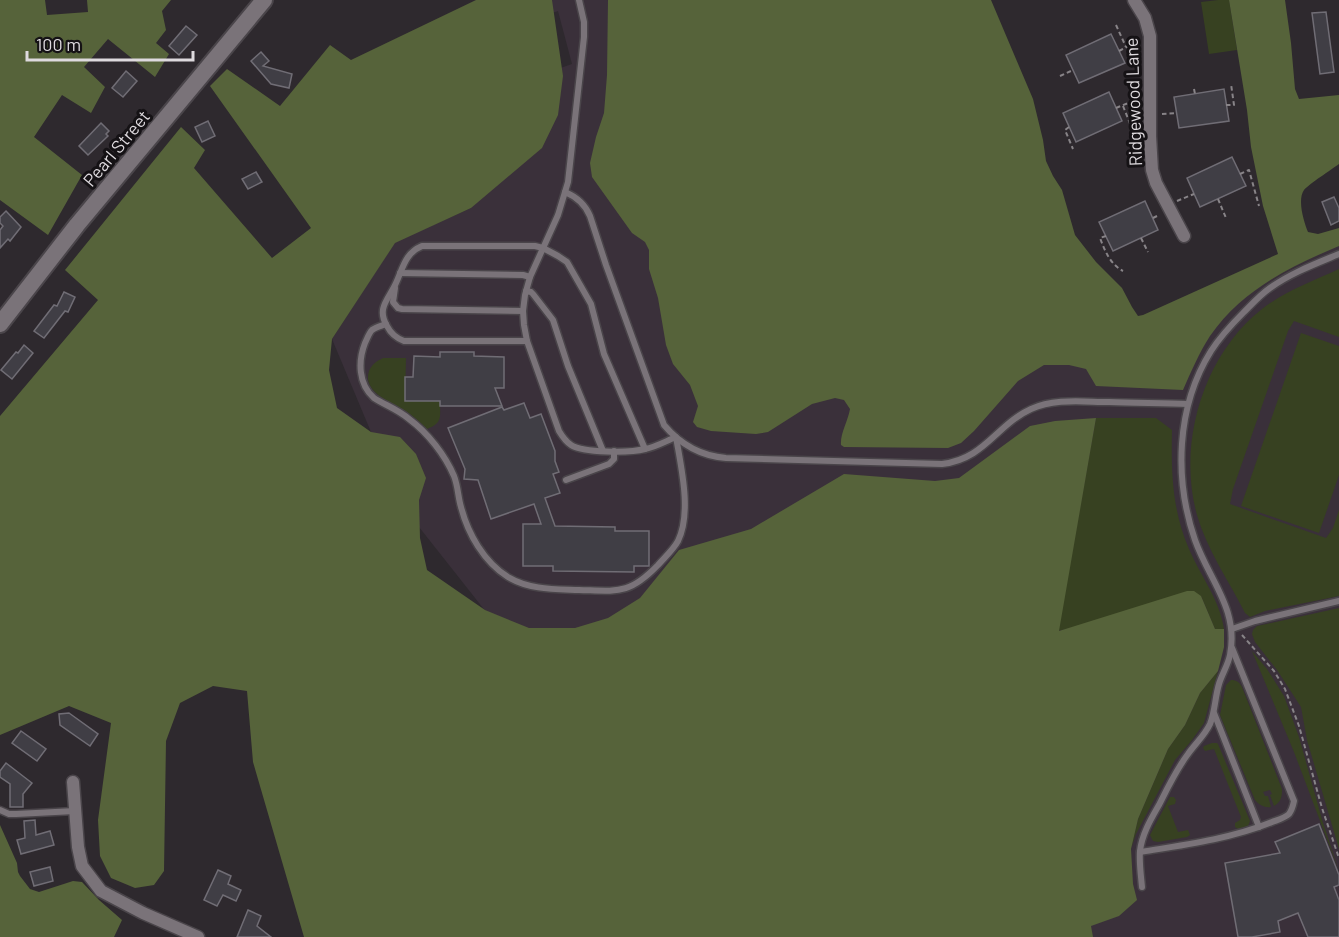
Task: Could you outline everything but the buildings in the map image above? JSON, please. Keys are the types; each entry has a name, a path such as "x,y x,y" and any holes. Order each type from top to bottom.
{"main road":[{"name":"Pearl Street","path":"0,324 77,225 264,0"}],"street":[{"name":"Ridgewood Lane","path":"1134,0 1145,18 1150,36 1152,170 1156,183 1186,239"},
{"path":"73,782 78,847 82,866 101,891 194,936"}],"lane":[{"path":"579,0 584,22 584,37 569,176 558,215 526,291 523,311 527,341 566,442 589,450 634,451 676,437"},
{"path":"565,192 578,199 588,209 664,425 676,437 695,450 716,457 942,464 972,455 1021,415 1047,403 1068,401 1188,404"},
{"path":"523,311 402,309 393,302 396,285 407,257 422,246 527,246 543,248 558,256 567,262 591,304 604,354 645,449"},
{"path":"1142,887 1140,852 1149,822 1170,782 1210,725 1220,683 1230,659 1234,629 1223,596 1196,543 1185,501 1182,440 1184,420 1195,381 1212,350 1257,298 1288,276 1339,254"},
{"path":"400,273 523,274 530,277"},
{"path":"396,285 383,307 383,319 395,337 409,341 527,341"},
{"path":"526,291 532,293 553,320 568,366 603,451"},
{"path":"386,324 372,330 364,346 360,363 367,389 374,398 410,419 437,448 455,477 463,513 479,548 493,565 518,583 546,588 609,591 622,590 641,581 672,550 681,533 684,490 676,437"},
{"path":"566,480 609,464 614,459 614,451"},
{"path":"1234,629 1255,621 1339,601"},
{"path":"1140,852 1199,843 1259,827 1290,814 1294,801 1232,647"},
{"path":"1214,712 1259,827"},
{"path":"0,810 9,814 75,811"}],"path":[{"path":"1116,25 1126,47"},
{"path":"1119,51 1150,36"},
{"path":"1060,76 1073,70"},
{"path":"1226,105 1234,105 1231,84"},
{"path":"1194,89 1195,94"},
{"path":"1116,108 1150,94"},
{"path":"1123,106 1137,141"},
{"path":"1150,116 1177,113"},
{"path":"1069,127 1065,130 1073,149"},
{"path":"1240,174 1249,170 1259,206"},
{"path":"1167,205 1194,194"},
{"path":"1218,199 1226,218"},
{"path":"1106,236 1100,238 1106,252 1115,266 1123,271"},
{"path":"1142,238 1148,252"},
{"path":"1234,629 1274,671 1285,690 1299,726 1339,858"}],"shaded area":[{"path":"508,0 612,0 1124,333 1339,241 1339,937 984,937 513,646 419,527 371,432 332,339 395,242 471,208 526,80 572,64 558,11 515,26"}],"green space":[{"path":"0,0 45,0 47,15 88,12 87,0 171,0 162,11 166,30 156,43 169,54 155,77 108,39 84,67 105,87 91,113 62,95 34,137 82,175 48,235 0,200"},
{"path":"476,0 552,0 563,76 558,115 542,148 471,208 395,243 332,339 329,370 337,408 371,432 400,437 416,454 426,478 419,500 420,538 427,570 485,610 529,628 575,628 608,618 640,598 679,550 751,529 844,474 935,481 959,478 1030,426 1055,421 1096,418 1059,631 1187,591 1194,591 1201,596 1215,629 1224,629 1224,647 1218,671 1200,693 1185,725 1168,749 1138,819 1131,849 1133,884 1137,900 1119,916 1091,926 1093,937 304,937 253,762 247,691 213,686 180,703 166,741 164,871 154,885 135,888 111,878 100,856 98,820 111,723 69,706 0,735 0,416 98,300 65,270 181,127 205,150 194,168 272,258 311,228 210,86 227,69 280,106 330,45 351,60"},
{"path":"608,0 991,0 1033,99 1046,161 1062,190 1075,235 1096,262 1122,288 1138,316 1278,254 1263,206 1251,147 1229,0 1285,0 1295,89 1299,99 1339,95 1339,164 1304,190 1301,205 1308,232 1318,234 1339,228 1339,246 1302,262 1268,282 1237,305 1210,336 1183,390 1096,386 1086,369 1069,365 1044,365 1018,381 974,431 961,443 948,448 844,447 841,445 842,436 850,409 844,400 835,398 812,404 768,432 756,434 711,431 697,427 693,422 698,406 690,385 673,364 666,345 658,298 649,269 649,250 645,242 632,233 592,177 590,163 604,113"},
{"path":"1229,0 1237,50 1209,54 1201,2"},
{"path":"1339,269 1339,337 1294,321 1288,331 1233,489 1230,504 1326,538 1333,528 1339,510 1339,596 1265,611 1250,617 1245,613 1212,553 1197,515 1190,459 1193,431 1200,403 1210,376 1224,351 1241,328 1262,309 1280,297"},
{"path":"1301,333 1339,346 1339,475 1319,533 1241,506"},
{"path":"383,358 406,358 405,400 440,401 440,415 436,424 427,429 410,414 385,400 374,390 368,378 369,371"},
{"path":"1096,418 1156,418 1172,430 1172,475 1179,520 1193,559 1218,608 1224,629 1215,629 1201,596 1058,631"},
{"path":"1339,608 1339,849 1307,740 1301,707 1255,642 1252,634 1257,626"},
{"path":"1252,651 1284,696 1299,737 1339,871 1294,752"},
{"path":"1218,671 1204,723 1175,760 1136,834 1131,849 1138,819 1168,749 1185,725 1200,693"},
{"path":"1231,680 1235,680 1242,687 1282,789 1281,799 1274,806 1270,790 1263,792 1265,796 1268,796 1271,807 1262,806 1255,800 1220,715 1226,685"},
{"path":"1212,743 1218,744 1250,821 1248,826 1238,829 1235,827 1235,823 1241,817 1214,749 1205,751 1203,748"},
{"path":"1170,797 1176,800 1175,804 1168,806 1178,832 1188,830 1190,835 1153,841 1150,835"},
{"path":"0,825 17,863 18,872 30,889 39,892 73,881 82,882 122,920 114,937 0,937"}]}
